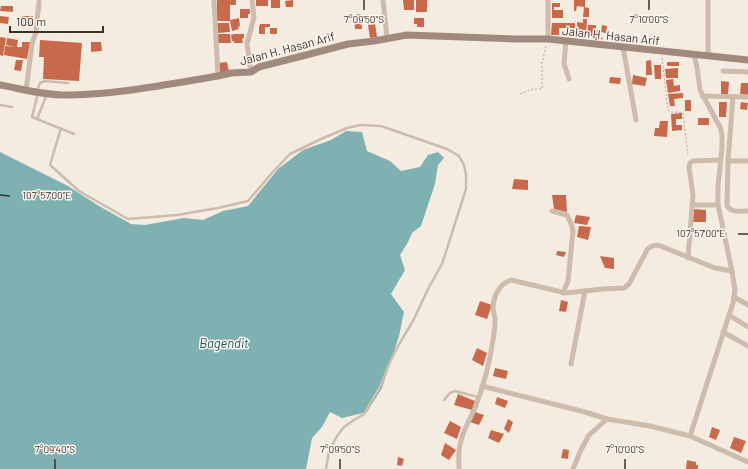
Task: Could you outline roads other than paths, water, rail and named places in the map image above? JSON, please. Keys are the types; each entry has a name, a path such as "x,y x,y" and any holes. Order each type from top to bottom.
{"main road":[{"name":"Jalan H. Hasan Arif","path":"0,85 37,92 68,95 134,89 231,73 251,72 259,66 306,56 348,44 407,35 548,39 748,60"}],"street":[{"path":"214,0 218,76"},
{"path":"251,72 247,44 254,17 252,0"},
{"path":"383,0 387,38"},
{"path":"548,0 548,39"},
{"path":"708,0 708,56"},
{"path":"26,90 32,42 36,32 39,2"},
{"path":"566,41 564,64 569,79"},
{"path":"623,47 636,120"},
{"path":"690,436 729,315 735,290 718,204 722,136 720,129 702,96 694,54"},
{"path":"723,71 748,72"},
{"path":"702,96 748,97"},
{"path":"733,97 728,161 728,208 732,211 748,211"},
{"path":"688,258 692,205 689,165 693,161 720,160"},
{"path":"728,161 748,162"},
{"path":"692,205 718,204"},
{"path":"552,211 567,215 573,231 568,281 563,292"},
{"path":"459,469 458,456 460,443 482,386 494,340 494,298 499,288 505,282 511,280 566,293 624,288 629,284 648,248 654,245 658,245 715,268 732,271"},
{"path":"571,364 585,291"},
{"path":"734,297 748,305"},
{"path":"729,315 748,327"},
{"path":"723,332 748,346"},
{"path":"482,386 586,412 607,419 650,426 690,436 748,462"},
{"path":"574,469 581,450 589,435 607,419"}],"lane":[{"path":"68,82 40,82 32,117 74,134"},
{"path":"37,119 47,93"},
{"path":"0,105 12,107"},
{"path":"61,128 50,165 79,191 128,219 176,215 248,201 290,154 347,128 360,125 381,126 447,149 458,156 464,165 466,189 442,264 392,358 382,385 364,414 344,427 337,436 329,451 326,469"},
{"path":"444,400 450,393 455,391 478,397"}],"water":[{"name":"Bagendit","path":"346,131 362,132 367,151 390,161 401,171 420,167 428,155 438,152 444,158 438,165 435,184 421,226 412,233 400,255 405,270 391,294 404,312 399,336 382,388 367,412 342,418 330,412 322,427 312,438 306,469 0,469 0,152 68,186 131,224 145,225 184,218 203,220 223,211 248,206 278,169 303,150 331,140"}]}
